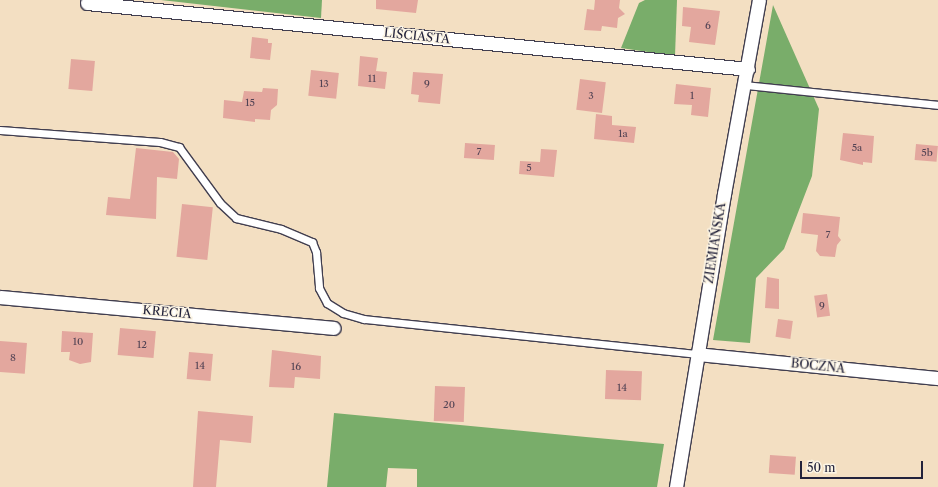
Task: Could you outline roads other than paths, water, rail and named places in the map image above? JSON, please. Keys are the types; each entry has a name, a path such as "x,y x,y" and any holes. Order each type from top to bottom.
{"street":[{"name":"ZIEMIAŃSKA","path":"676,487 697,354 759,0"},
{"name":"LIŚCIASTA","path":"87,3 748,69"},
{"name":"KRECIA","path":"0,297 334,328"},
{"name":"BOCZNA","path":"697,354 938,378"}],"lane":[{"path":"745,85 938,105"},
{"path":"0,130 160,142 179,147 220,203 236,218 281,229 312,242 316,252 318,288 327,303 342,314 364,319 697,354"}]}
